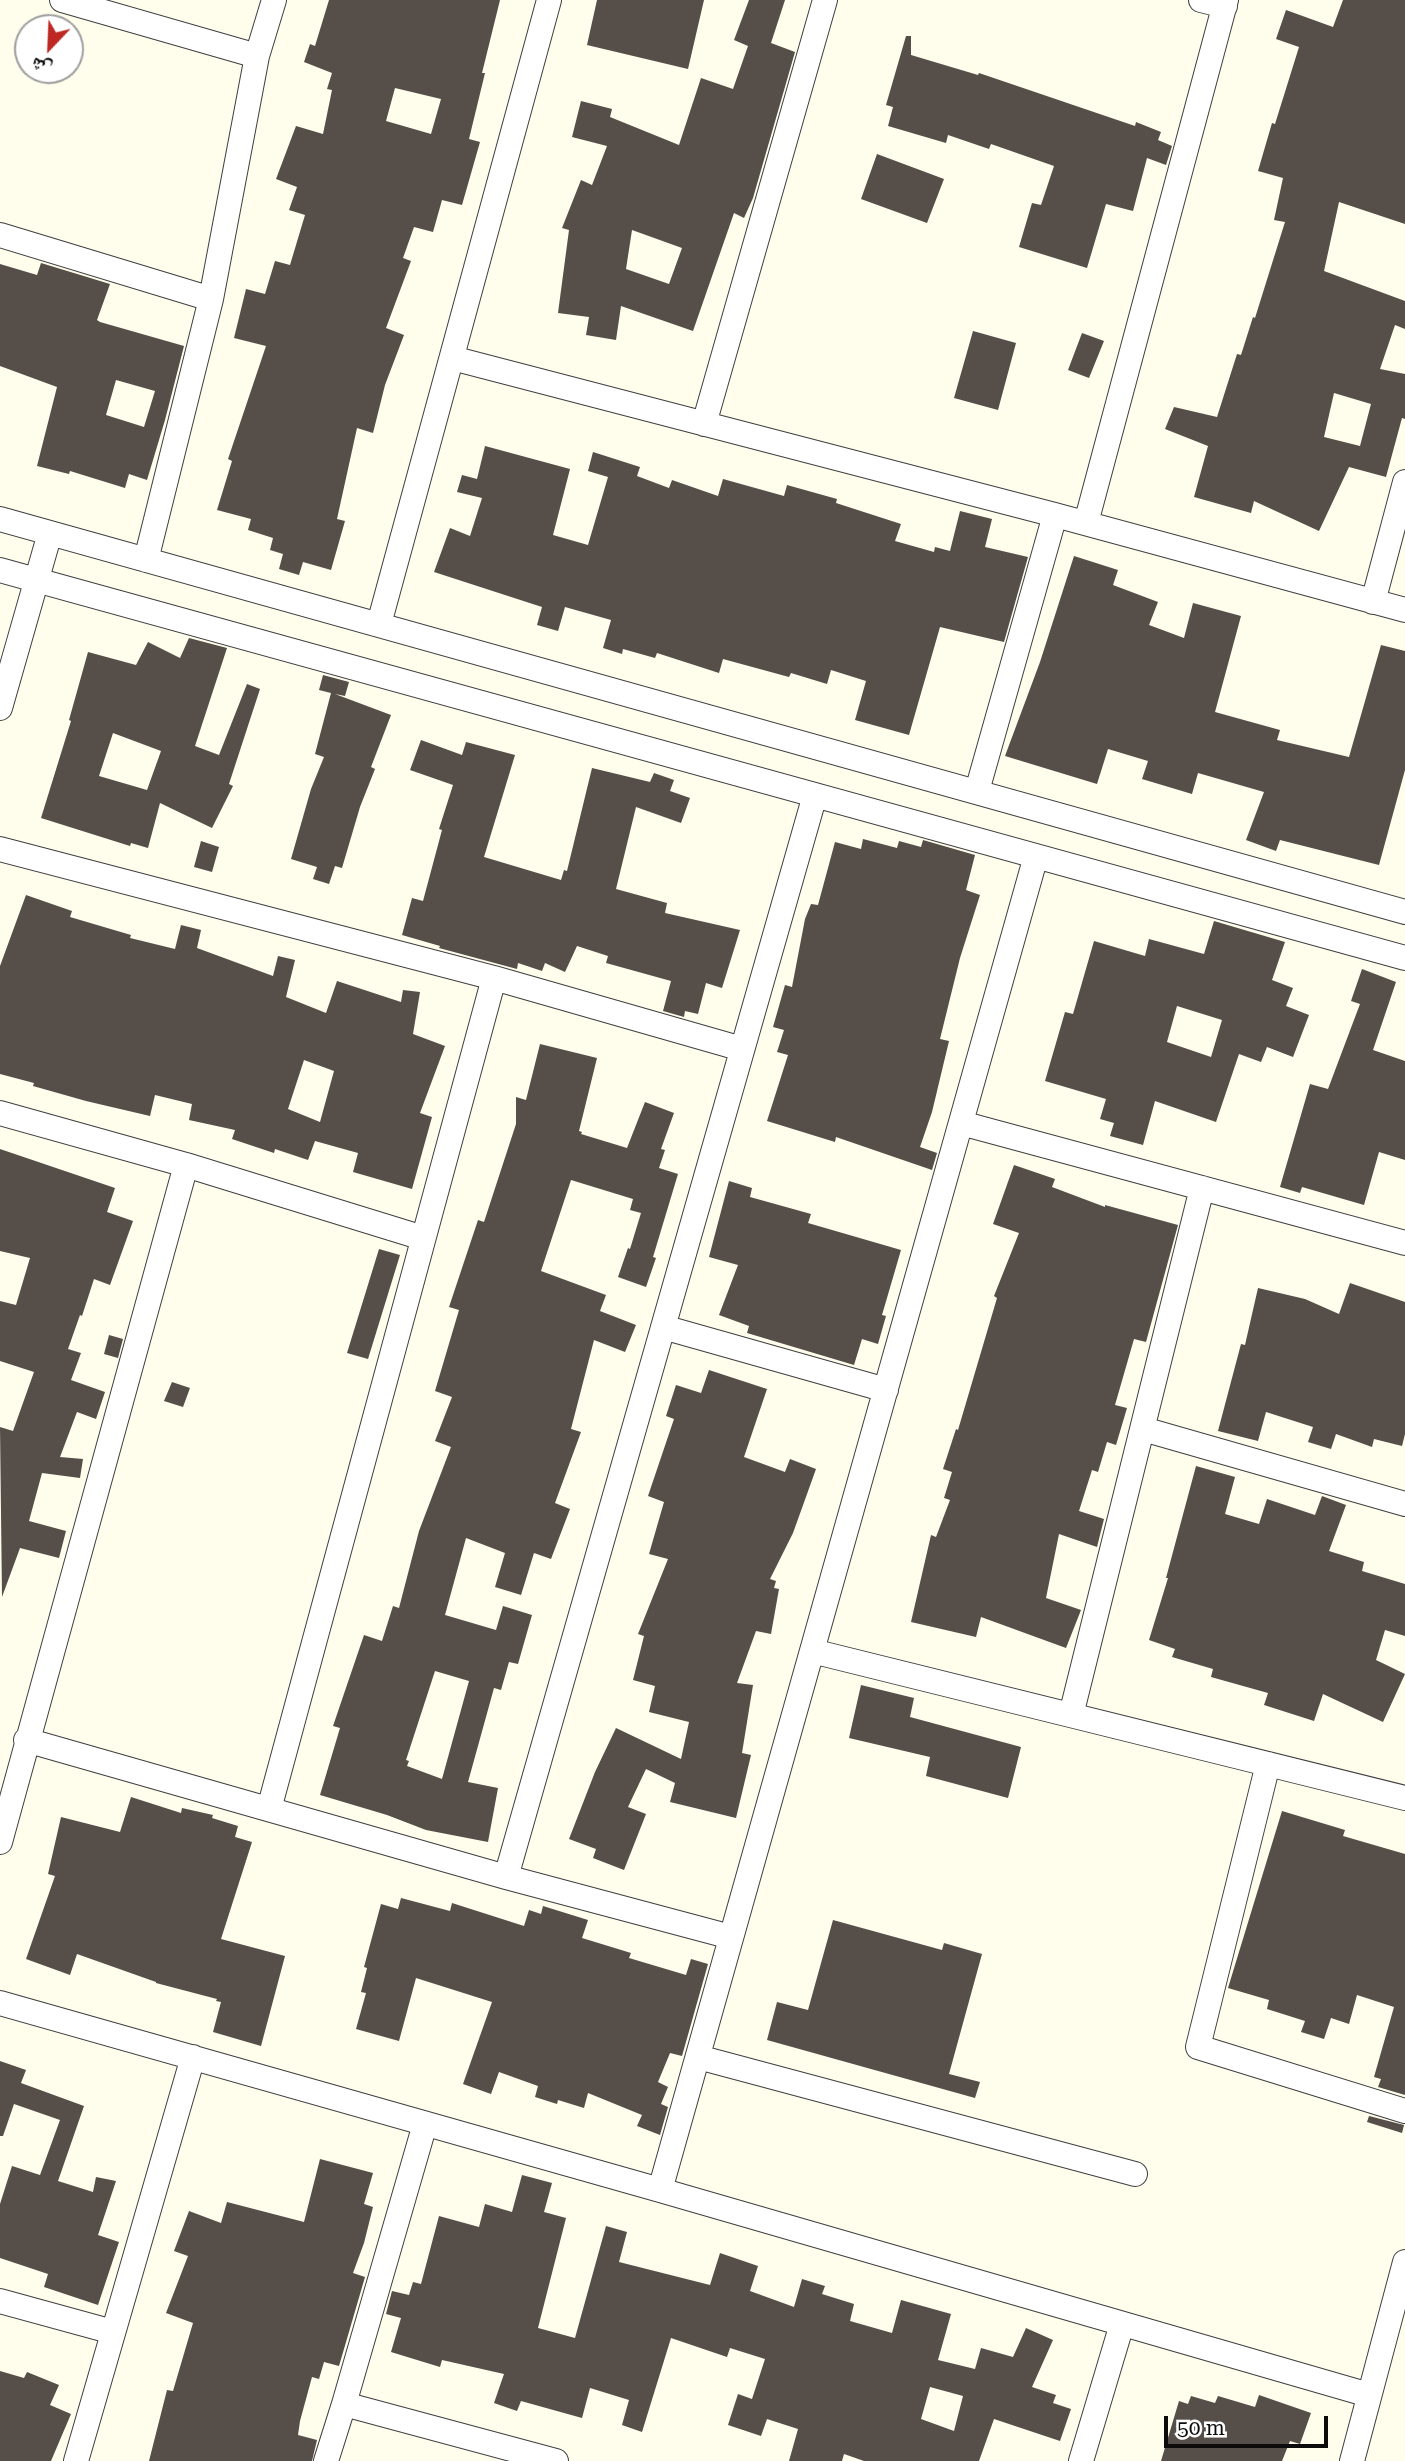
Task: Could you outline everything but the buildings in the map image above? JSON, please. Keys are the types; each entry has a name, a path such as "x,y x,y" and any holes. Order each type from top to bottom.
{"street":[{"path":"62,0 257,56"},
{"path":"146,560 211,299 257,56 274,0"},
{"path":"379,624 549,0"},
{"path":"704,424 825,0"},
{"path":"1086,523 1218,2"},
{"path":"0,235 211,299"},
{"path":"452,358 1086,523 1405,610"},
{"path":"1373,601 1405,482"},
{"path":"977,791 1055,515"},
{"path":"0,520 1405,912"},
{"path":"0,708 50,533"},
{"path":"0,570 1405,958"},
{"path":"506,1877 815,795"},
{"path":"0,849 494,978 742,1049"},
{"path":"660,2190 1036,856"},
{"path":"269,1810 494,978"},
{"path":"0,1113 186,1165 423,1238"},
{"path":"961,1123 1405,1243"},
{"path":"0,1842 186,1165"},
{"path":"1070,1715 1202,1188"},
{"path":"663,1327 886,1390"},
{"path":"1143,1429 1405,1504"},
{"path":"812,1651 1405,1798"},
{"path":"26,1740 506,1877 731,1937"},
{"path":"1268,1764 1198,2047 1405,2111"},
{"path":"0,2003 193,2056 1369,2395"},
{"path":"76,2461 193,2056"},
{"path":"698,2057 1135,2174"},
{"path":"326,2461 425,2124"},
{"path":"1353,2461 1405,2262"},
{"path":"0,2301 113,2332"},
{"path":"1081,2461 1122,2324"},
{"path":"344,2404 556,2461"}]}
